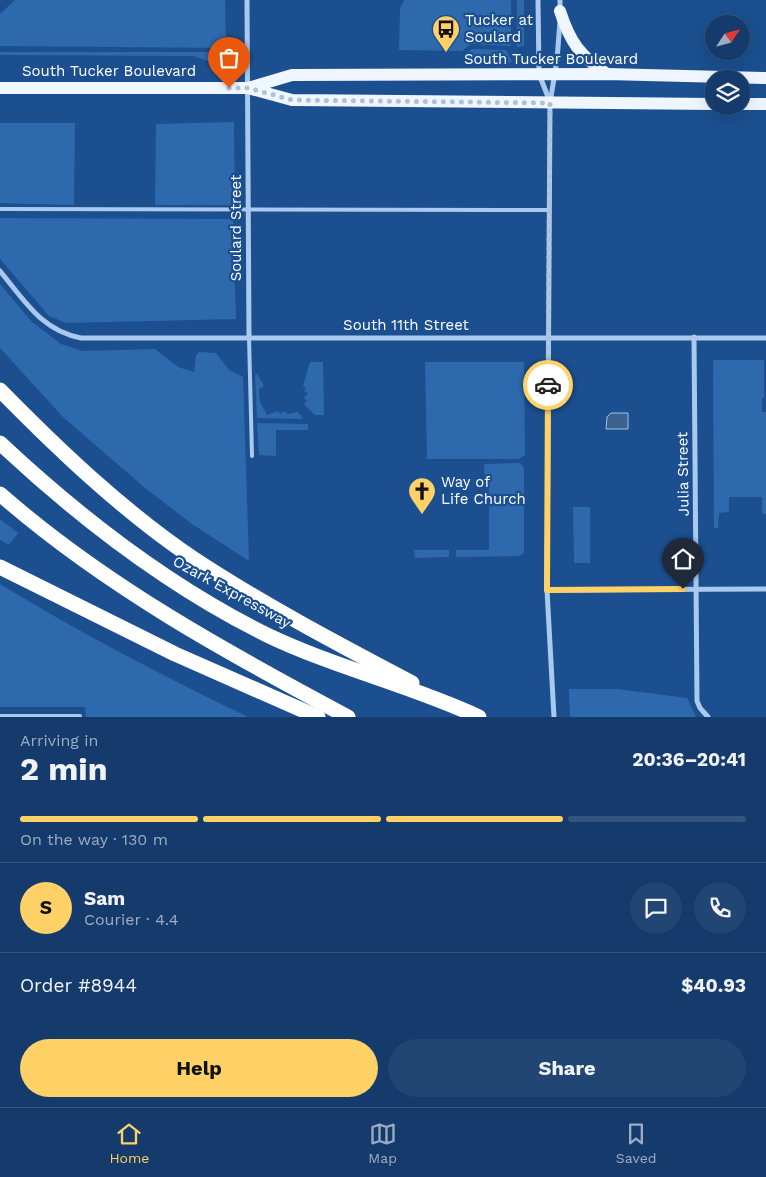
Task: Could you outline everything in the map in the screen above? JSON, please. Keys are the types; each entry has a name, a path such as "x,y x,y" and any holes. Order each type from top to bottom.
{"highway":[{"path":"0,390 40,431 112,497 193,558 277,611 450,704"},
{"name":"Ozark Expressway","path":"0,442 48,487 103,532 155,569 211,604 267,635 354,671 450,704 479,717"},
{"path":"0,494 91,565 172,618 265,673 348,717"},
{"path":"0,559 70,601"},
{"path":"0,567 175,654 318,717"}],"main road":[{"path":"560,5 566,30 578,51 607,74"},
{"name":"South Tucker Boulevard","path":"248,88 292,75 607,74 766,78"},
{"name":"South Tucker Boulevard","path":"0,88 248,88 292,100 705,104"},
{"path":"750,104 766,104"}],"street":[{"name":"Soulard Street","path":"247,0 249,337"},
{"path":"538,0 539,74 550,103"},
{"path":"554,715 547,590 549,210 550,103 556,74 560,5"},
{"name":"South 11th Street","path":"0,271 34,313 49,326 64,334 81,338 766,338"},
{"name":"Julia Street","path":"694,338 696,701 708,717"},
{"path":"547,590 766,589"}],"lane":[{"path":"0,209 248,211 549,210"},
{"name":"Soulard Street","path":"249,337 252,456"},
{"path":"0,716 80,716"}],"shaded area":[{"path":"15,0 225,0 226,48 0,46 0,14"},
{"path":"404,0 511,0 511,46 471,44 462,51 399,50 400,8"},
{"path":"517,0 524,0 524,46 517,47"},
{"path":"472,49 506,50 512,62 492,63 465,55"},
{"path":"0,52 225,52 232,56 228,61 213,63 194,56 0,55"},
{"path":"234,122 235,205 155,205 156,124"},
{"path":"0,123 75,123 74,205 0,203"},
{"path":"0,218 233,219 236,319 66,323 49,316 0,259"},
{"path":"0,284 32,322 61,344 83,351 155,349 178,367 194,372 196,355 199,352 216,353 229,370 243,377 249,561 192,524 145,488 63,417 0,348"},
{"path":"713,360 764,360 762,412 766,412 766,514 762,514 762,497 729,497 729,512 719,513 718,528 714,528"},
{"path":"310,362 323,362 324,415 315,415 304,404 307,401 304,398 308,393 304,391 306,388 303,386"},
{"path":"425,362 524,362 525,455 519,459 427,459"},
{"path":"257,374 264,386 259,389 260,402 267,415 278,411 280,414 285,411 287,414 298,412 303,419 257,418 255,375"},
{"path":"611,413 628,413 628,429 606,429 607,417"},
{"path":"257,423 308,424 308,430 276,430 276,456 259,455"},
{"path":"520,463 524,468 524,553 519,556 456,557 456,550 489,550 489,480 485,480 484,464"},
{"path":"573,507 590,507 590,563 574,563"},
{"path":"0,519 18,533 9,545 0,540"},
{"path":"414,550 449,550 449,557 415,558"},
{"path":"0,584 122,654 248,717 86,717 85,707 0,707"},
{"path":"569,689 617,689 687,698 696,717 570,717"}],"way so far":[{"path":"229,88 248,88 292,100 378,103 550,103 548,385"}],"place":[{"name":"Tucker at Soulard","path":"446,53"},
{"name":"Way of Life Church","path":"422,515"}],"route":[{"path":"548,385 547,590 683,589"}]}
